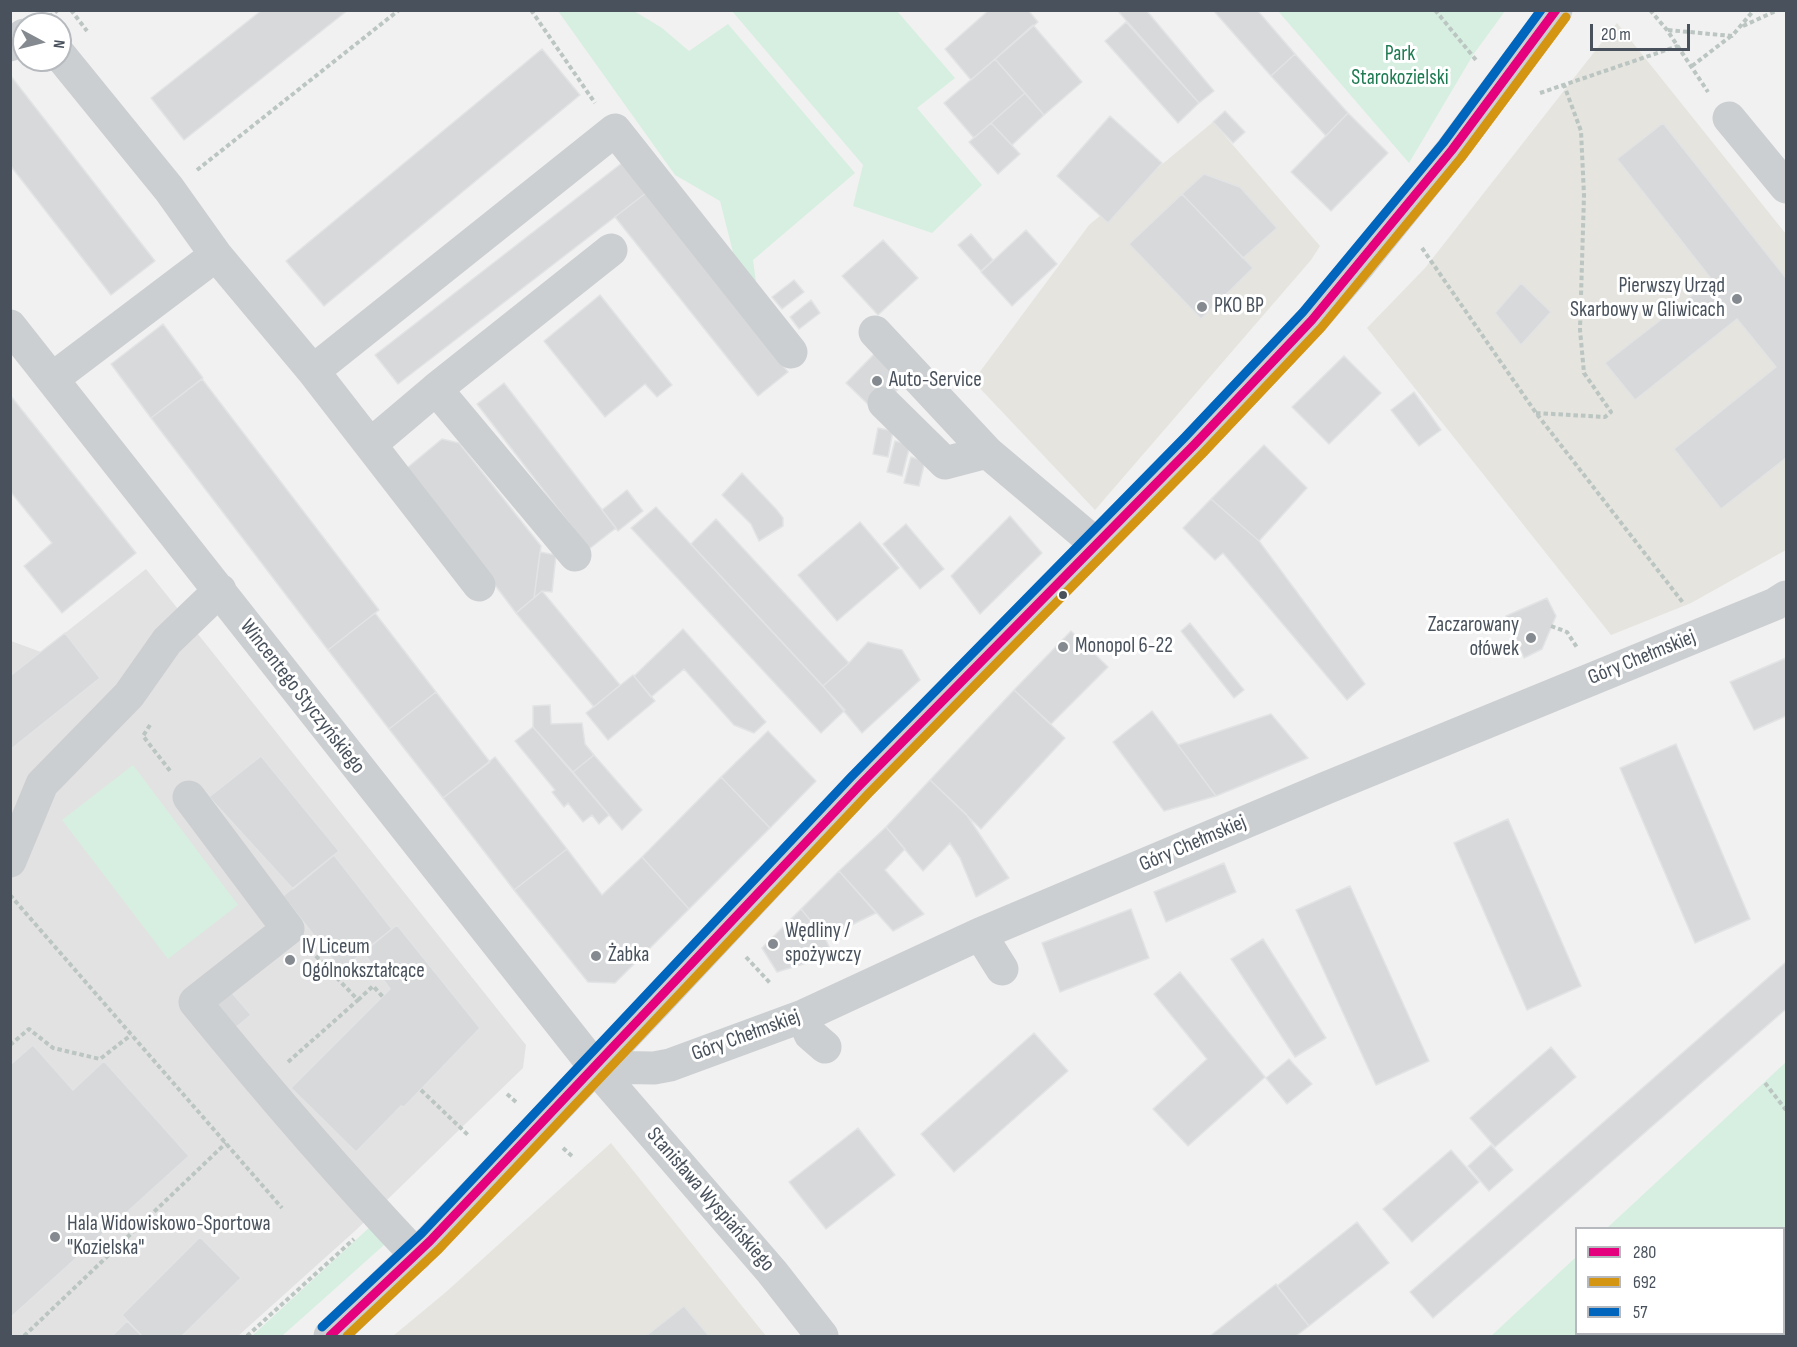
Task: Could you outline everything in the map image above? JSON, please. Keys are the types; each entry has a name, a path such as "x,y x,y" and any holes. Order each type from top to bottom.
{"street":[{"path":"330,1336 416,1255 855,790 1194,445 1312,320 1452,150 1556,10"},
{"path":"72,70 169,189 216,255 314,371 479,585"},
{"path":"1729,118 1786,187"},
{"path":"314,371 615,130 792,352"},
{"path":"371,444 610,250"},
{"path":"52,379 216,255"},
{"name":"Wincentego Styczyńskiego","path":"10,326 220,590 330,734 595,1066"},
{"path":"875,332 987,452 1096,544"},
{"path":"436,389 575,555"},
{"path":"884,403 945,463 987,452"},
{"path":"10,861 42,784 129,695 167,641 220,590"},
{"name":"Góry Chełmskiej","path":"595,1066 654,1068 670,1065 803,1016 980,934 1326,788 1776,604 1786,597"},
{"path":"189,797 288,929 195,1002 262,1084 379,1217 416,1255"},
{"path":"980,934 1002,969"},
{"path":"803,1016 810,1034 825,1047"},
{"name":"Stanisława Wyspiańskiego","path":"595,1066 772,1272 822,1336"}],"path":[{"path":"169,189 196,171 399,10"},
{"path":"531,10 615,130"},
{"path":"1435,10 1476,60"},
{"path":"1650,10 1707,87"},
{"path":"1692,66 1732,36 1754,10"},
{"path":"1740,27 1778,10"},
{"path":"1667,30 1732,36"},
{"path":"1540,93 1678,45"},
{"path":"1536,413 1605,417 1611,412 1584,373 1580,330 1584,195 1581,131 1564,85"},
{"path":"1422,248 1536,413 1686,608"},
{"path":"1551,626 1567,632 1583,657"},
{"path":"154,719 143,736 189,797"},
{"path":"10,895 282,1208"},
{"path":"741,952 771,984"},
{"path":"313,953 358,1000"},
{"path":"262,1084 373,986 383,997"},
{"path":"10,1045 29,1029 53,1048 100,1059 131,1035"},
{"path":"1765,1083 1786,1110"},
{"path":"421,1090 468,1135"},
{"path":"24,1336 226,1143"},
{"path":"561,1146 573,1157"},
{"path":"247,1336 379,1217"}],"shaded area":[{"path":"1617,23 1786,234 1786,550 1691,603 1611,635 1367,328 1425,268"},
{"path":"1213,122 1320,246 1311,260 1095,510 973,381 1089,225"},
{"name":"IV Liceum Ogólnokształcące","path":"146,569 526,1045 523,1068 356,1230 238,1336 11,1336 11,641 41,652"},
{"path":"611,1143 766,1336 393,1336 446,1292"}],"green space":[{"path":"558,11 634,11 662,28 689,51 728,24 855,173 753,260 756,282 735,260 720,201 675,175"},
{"path":"732,11 897,11 955,78 917,108 982,185 932,233 853,206 863,165"},
{"name":"Park Starokozielski","path":"1278,11 1505,11 1473,55 1409,163"},
{"path":"133,765 238,905 168,959 62,820"},
{"path":"1786,1062 1786,1336 1491,1336 1575,1258 1575,1335 1785,1335 1785,1227 1608,1227"},
{"path":"372,1225 384,1245 282,1336 252,1336"}],"building":[{"path":"262,10 348,10 184,140 151,98"},
{"path":"989,10 1028,10 1038,22 971,80 945,49"},
{"path":"1117,10 1146,10 1214,91 1199,103"},
{"path":"1213,10 1257,10 1295,54 1271,76"},
{"path":"1126,22 1199,103 1178,123 1105,41"},
{"path":"1033,25 1082,82 1044,115 995,59"},
{"path":"542,49 580,95 324,306 286,261"},
{"path":"1295,54 1348,113 1326,136 1271,76"},
{"path":"995,59 1025,93 974,138 944,103"},
{"path":"10,75 155,261 111,295 10,165"},
{"path":"1025,93 1044,115 1012,145 991,123"},
{"path":"1225,111 1245,132 1233,143 1213,122"},
{"path":"1348,113 1388,153 1331,211 1291,172"},
{"path":"1110,116 1162,163 1108,223 1057,176"},
{"path":"991,123 1020,154 998,174 969,142"},
{"name":"Pierwszy Urząd Skarbowy w Gliwicach","path":"1663,123 1786,278 1786,458 1721,509 1674,449 1776,367 1737,319 1635,400 1605,363 1712,280 1617,159"},
{"path":"622,163 646,193 398,384 375,355"},
{"path":"1204,174 1240,187 1277,228 1243,258 1182,194"},
{"path":"646,193 788,372 758,396 615,217"},
{"path":"1182,194 1253,268 1201,319 1129,244"},
{"path":"1026,230 1057,264 1012,306 981,272"},
{"path":"971,234 993,260 981,271 958,245"},
{"path":"883,240 918,278 878,315 842,276"},
{"path":"794,280 804,292 782,309 772,297"},
{"path":"1521,283 1551,312 1521,345 1495,313"},
{"path":"600,295 672,385 657,397 645,384 605,417 544,341"},
{"path":"811,300 820,313 799,329 790,317"},
{"path":"163,324 203,378 151,418 111,364"},
{"name":"Auto-Service","path":"878,350 908,379 876,412 846,383"},
{"path":"1344,356 1381,393 1329,444 1292,407"},
{"path":"202,379 379,610 328,650 151,418"},
{"path":"504,383 616,528 589,549 477,404"},
{"path":"1414,392 1441,430 1419,446 1391,410"},
{"path":"10,395 136,553 62,613 24,566 52,543 10,491"},
{"path":"878,428 893,431 888,457 873,454"},
{"path":"442,439 459,443 541,546 534,598 516,613 407,468"},
{"path":"895,441 910,445 902,476 887,472"},
{"path":"1264,445 1307,488 1259,541 1211,499"},
{"path":"911,457 925,461 919,486 904,483"},
{"path":"742,473 783,518 783,526 759,541 751,524 722,495"},
{"path":"627,490 643,511 618,531 602,510"},
{"path":"1211,499 1259,541 1365,684 1347,700 1223,553 1215,560 1183,528"},
{"path":"656,507 845,710 821,733 631,528"},
{"path":"1010,516 1042,553 980,614 951,576"},
{"path":"716,519 849,663 823,686 691,544"},
{"path":"860,522 899,568 837,621 798,575"},
{"path":"906,524 944,569 920,589 883,544"},
{"path":"540,552 556,555 552,592 542,591 534,598"},
{"path":"542,591 620,685 594,707 516,613"},
{"name":"Zaczarowany ołówek","path":"1547,598 1556,616 1542,649 1524,658 1506,616"},
{"path":"375,613 436,692 389,729 328,650"},
{"path":"1190,623 1244,690 1234,698 1181,631"},
{"path":"683,629 766,722 754,733 734,725 684,669 651,697 634,676"},
{"path":"1071,631 1108,667 1051,724 1014,690"},
{"path":"65,633 100,678 10,750 10,676"},
{"path":"868,642 902,650 920,680 862,733 823,686"},
{"path":"1786,658 1786,716 1754,730 1730,682"},
{"path":"633,675 655,701 608,740 586,713"},
{"path":"1014,690 1065,738 981,829 930,780"},
{"path":"436,692 490,762 443,798 389,729"},
{"path":"550,705 551,724 582,723 585,744 594,755 573,772 533,727 533,706"},
{"path":"1152,711 1216,796 1164,811 1113,742"},
{"path":"1271,714 1308,758 1216,796 1178,745"},
{"path":"533,727 609,815 599,824 592,815 583,822 568,803 564,807 552,792 555,790 515,741"},
{"path":"768,731 816,781 770,828 721,777"},
{"path":"1676,744 1750,919 1695,943 1620,768"},
{"path":"594,755 642,810 622,830 573,772"},
{"path":"261,756 339,851 293,889 209,797"},
{"path":"495,757 567,849 514,890 443,798"},
{"path":"721,777 770,828 689,909 642,857"},
{"path":"930,780 966,814 1009,878 976,897 960,858 950,843 923,871 886,827"},
{"path":"1508,819 1581,986 1527,1010 1454,843"},
{"path":"886,827 905,849 885,870 924,914 893,931 839,871"},
{"path":"567,849 602,895 642,857 689,909 615,983 588,982 514,890"},
{"path":"334,855 392,929 341,970 283,896"},
{"path":"1224,863 1236,892 1166,922 1154,892"},
{"path":"839,871 876,913 825,938 801,909"},
{"path":"1350,886 1429,1061 1376,1085 1296,910"},
{"path":"801,909 825,938 833,955 777,972 762,948"},
{"path":"1131,909 1149,958 1060,992 1042,943"},
{"path":"397,925 480,1028 404,1107 401,1106 356,1152 291,1088 390,989 363,952"},
{"path":"1263,939 1326,1038 1295,1057 1231,959"},
{"path":"1786,962 1786,1009 1433,1318 1410,1292"},
{"path":"1180,972 1265,1077 1188,1146 1153,1109 1207,1059 1154,994"},
{"path":"223,982 251,1015 229,1033 201,1000"},
{"path":"1034,1033 1068,1071 954,1172 921,1134"},
{"name":"Hala Widowiskowo-Sportowa \"Kozielska\"","path":"33,1045 73,1090 104,1061 189,1156 10,1318 10,1065"},
{"path":"1551,1047 1576,1077 1495,1147 1470,1118"},
{"path":"1289,1059 1312,1084 1287,1104 1266,1078"},
{"path":"858,1128 895,1175 826,1229 789,1182"},
{"path":"1491,1145 1513,1170 1489,1191 1468,1166"},
{"path":"1451,1150 1479,1182 1412,1242 1383,1209"},
{"path":"1357,1222 1389,1263 1309,1326 1277,1286"},
{"path":"200,1237 241,1278 182,1336 142,1336 122,1315"},
{"path":"1276,1284 1309,1326 1296,1336 1210,1336"},
{"path":"684,1306 709,1336 646,1336"},
{"path":"127,1321 142,1336 112,1336"}],"transit line":[{"name":"57","path":"322,1327 422,1233 851,777 1185,437 1303,312 1443,143 1541,10"},
{"name":"280","path":"330,1336 430,1241 860,785 1194,445 1312,320 1452,150 1556,10"},
{"name":"692","path":"347,1336 439,1249 869,793 1203,453 1321,328 1461,158 1566,17"}],"place":[{"name":"Pierwszy Urząd Skarbowy w Gliwicach","path":"1737,299"},
{"name":"PKO BP","path":"1202,307"},
{"name":"Auto-Service","path":"877,381"},
{"name":"Zaczarowany ołówek","path":"1531,638"},
{"name":"Monopol 6-22","path":"1063,647"},
{"name":"Wędliny / spożywczy","path":"773,944"},
{"name":"Żabka","path":"596,956"},
{"name":"IV Liceum Ogólnokształcące","path":"290,960"},
{"name":"Hala Widowiskowo-Sportowa \"Kozielska\"","path":"55,1237"}]}
